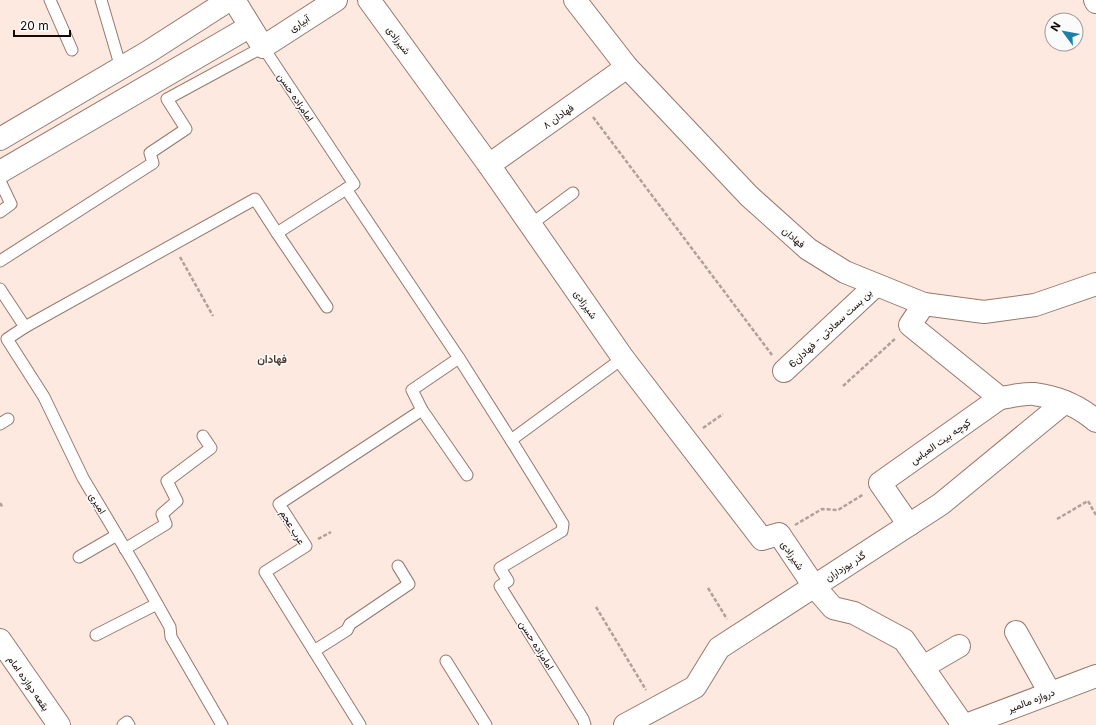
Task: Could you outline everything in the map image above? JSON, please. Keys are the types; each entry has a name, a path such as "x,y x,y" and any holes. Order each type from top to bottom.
{"street":[{"path":"0,139 148,52 229,0"},
{"name":"امامزاده حسن","path":"234,0 249,27 263,47"},
{"name":"آبیاری","path":"263,47 336,0"},
{"name":"شیرزادی","path":"369,0 489,165 623,358 762,539 780,534 814,586 833,608 854,613 904,640 962,725"},
{"name":"فهادان","path":"575,0 628,67 748,196 808,249 845,272 924,304 984,312 1035,305 1096,284"},
{"path":"0,172 249,27"},
{"name":"فهادان ۸","path":"489,165 628,67"},
{"name":"بن بست سعادتی - فهادان6","path":"784,370 876,285"},
{"path":"924,304 910,325 1000,398 1033,394 1065,402 1088,413 1096,421"},
{"name":"کوچه بيت العباس","path":"880,483 1000,398"},
{"name":"گذر يوزداران","path":"625,725 695,687 719,648 941,504 1065,402"},
{"path":"880,483 909,525"},
{"path":"1016,632 1050,693"},
{"name":"بقعه دوازده امام","path":"0,640 59,725"},
{"path":"923,667 959,646"},
{"name":"دروازه مالمیر","path":"966,725 1096,676"}],"lane":[{"path":"50,0 72,50"},
{"path":"101,0 121,68"},
{"path":"0,261 153,163 150,153 186,129 167,99 263,47"},
{"name":"امامزاده حسن","path":"263,47 354,184 346,189"},
{"path":"0,181 11,204 0,212"},
{"path":"277,233 346,189 459,358 511,440 623,358"},
{"path":"530,225 573,193"},
{"path":"0,289 25,327 255,199 327,308"},
{"name":"امیری","path":"25,327 6,339 44,397 83,478 170,627 171,637 222,725"},
{"path":"459,358 412,390 422,410 467,475"},
{"name":"عرب عجم","path":"360,725 265,572 306,546 279,504 422,410"},
{"path":"126,550 166,524 162,514 177,501 167,481 211,448 203,436"},
{"name":"امامزاده حسن","path":"511,440 563,524 562,531 500,568 508,581 500,586 583,719 585,725"},
{"path":"79,557 117,535"},
{"path":"314,651 347,630 350,624 409,584 398,566"},
{"path":"96,635 157,604"},
{"path":"446,661 486,725"},
{"path":"122,725 127,722 129,725"}],"path":[{"path":"580,100 784,370"},
{"path":"173,244 213,316"},
{"path":"843,386 910,325"},
{"path":"686,440 723,414"},
{"path":"780,534 822,509 838,510 880,483"},
{"path":"1057,519 1088,501 1096,515"},
{"path":"0,503 4,508"},
{"path":"708,588 737,636"},
{"path":"596,607 657,708"}],"district":[{"name":"فهادان","path":"272,359"}]}
